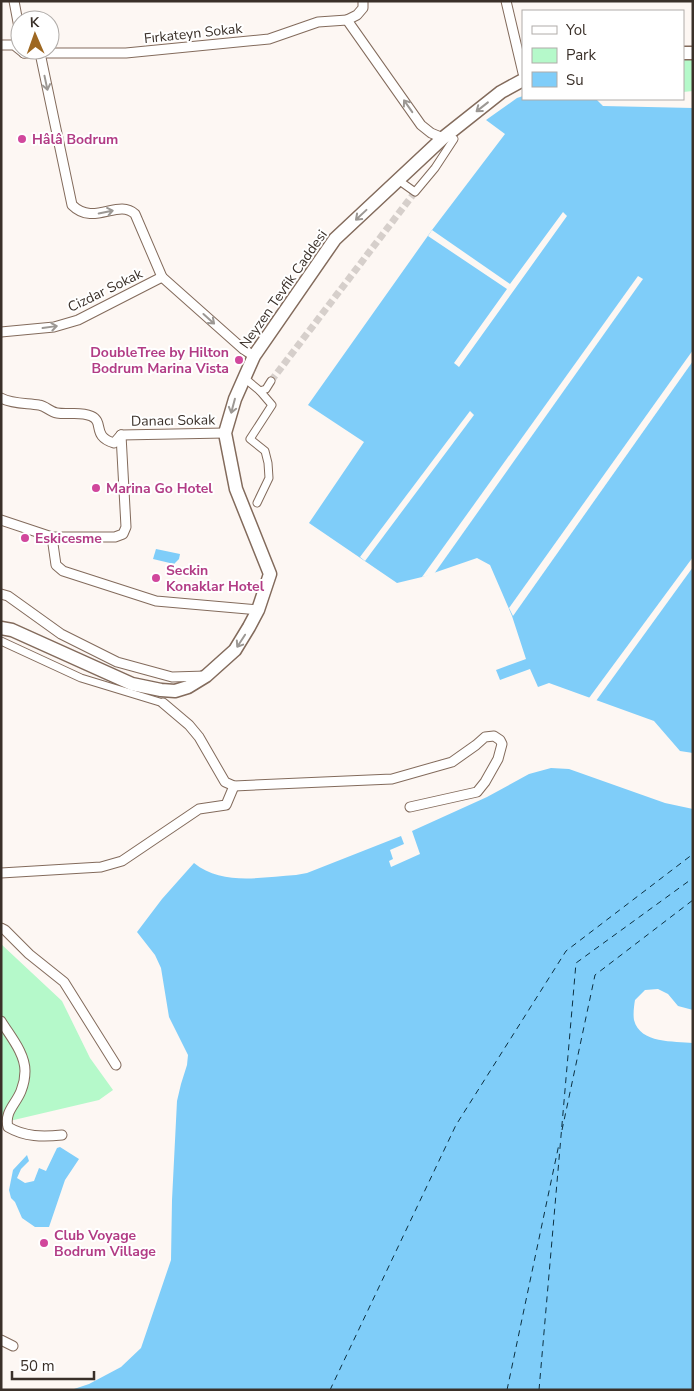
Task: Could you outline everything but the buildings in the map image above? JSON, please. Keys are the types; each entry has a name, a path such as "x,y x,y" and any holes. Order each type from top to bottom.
{"main road":[{"name":"Neyzen Tevfik Caddesi","path":"1,628 12,630 132,684 161,690 175,691 206,676 235,650 258,610 270,574 236,489 225,433 235,399 254,356 335,239 501,92 522,81"}],"street":[{"path":"363,1 363,8 357,15 347,20 421,125 431,133 448,138 435,168 415,192 401,182"},
{"path":"506,1 522,69"},
{"name":"Fırkateyn Sokak","path":"60,53 126,54 269,39 318,22 347,20"},
{"path":"41,60 72,204 78,211 85,214 98,214 124,208 131,210 135,214 162,277 243,349 254,356"},
{"name":"Cizdar Sokak","path":"1,332 54,327 78,320 162,277"},
{"path":"248,381 272,405 250,439 265,451 268,463 269,478 257,503"},
{"path":"260,391 266,388 271,381"},
{"name":"Danacı Sokak","path":"1,398 30,405 39,405 58,413 81,413 92,416 98,423 100,432 106,440 114,443 122,435 225,433"},
{"path":"1,520 52,537 115,537 124,534 126,527 122,435"},
{"path":"52,537 56,565 63,571 156,601 258,610"},
{"path":"1,594 8,596 61,634 117,662 172,676 206,676"},
{"path":"1,642 81,678 163,703 190,726 199,737 225,782 234,786 392,779 452,762 485,737 494,736 500,740 502,744 498,759 489,777 477,792 410,806"},
{"path":"1,873 101,867 122,861 199,809 226,805 234,786"},
{"path":"1,928 29,954 64,982 116,1065"},
{"path":"1,1021 19,1051 25,1071 21,1090 8,1113 6,1122 8,1127 17,1132 34,1136 62,1134"},
{"path":"1,1340 13,1346"}],"green space":[{"path":"693,59 693,91 684,92 684,60"},
{"path":"1,944 62,1001 90,1058 113,1090 99,1100 1,1123"}],"water":[{"path":"522,96 522,100 597,100 603,106 693,108 693,753 680,751 654,721 549,683 538,687 530,669 500,680 496,670 526,659 512,616 490,565 477,558 422,577 397,583 309,523 364,442 308,405 432,230 505,134 486,120"},
{"path":"156,549 180,554 179,559 174,564 153,559"},
{"path":"551,768 569,769 665,803 693,809 693,1010 678,1006 668,994 658,989 645,990 635,1000 634,1020 637,1028 650,1037 659,1040 693,1043 693,1390 71,1390 89,1384 121,1367 141,1348 171,1260 177,1101 188,1055 169,1017 161,968 155,955 137,932 162,899 194,863 217,875 230,877 256,878 296,875 307,873 401,836 404,844 390,850 393,859 389,861 391,867 420,854 412,831 487,797 529,774"},
{"path":"60,1147 79,1159 65,1180 49,1227 35,1227 22,1218 15,1202 11,1198 9,1190 13,1170 27,1155 29,1161 21,1169 17,1178 25,1183 34,1181 39,1168 46,1171 57,1148"}],"pier":[{"path":"563,212 567,216 459,367 454,363 507,289 428,236 432,230 510,284"},
{"path":"638,276 643,279 434,574 422,577"},
{"path":"693,350 693,361 513,616 509,608"},
{"path":"470,411 474,415 365,561 360,557"},
{"path":"693,557 693,567 596,701 589,698"}],"ferry route":[{"path":"330,1390 456,1125 566,951 693,854"},
{"path":"539,1390 576,963 693,878"},
{"path":"562,1130 595,975 693,900"},
{"path":"507,1390 559,1144"}],"tunnel":[{"path":"271,381 415,192"}],"place":[{"name":"Hâlâ Bodrum","path":"22,139"},
{"name":"DoubleTree by Hilton Bodrum Marina Vista","path":"239,360"},
{"name":"Marina Go Hotel","path":"96,488"},
{"name":"Eskicesme","path":"25,538"},
{"name":"Seckin Konaklar Hotel","path":"156,578"},
{"name":"Club Voyage Bodrum Village","path":"44,1243"}]}
